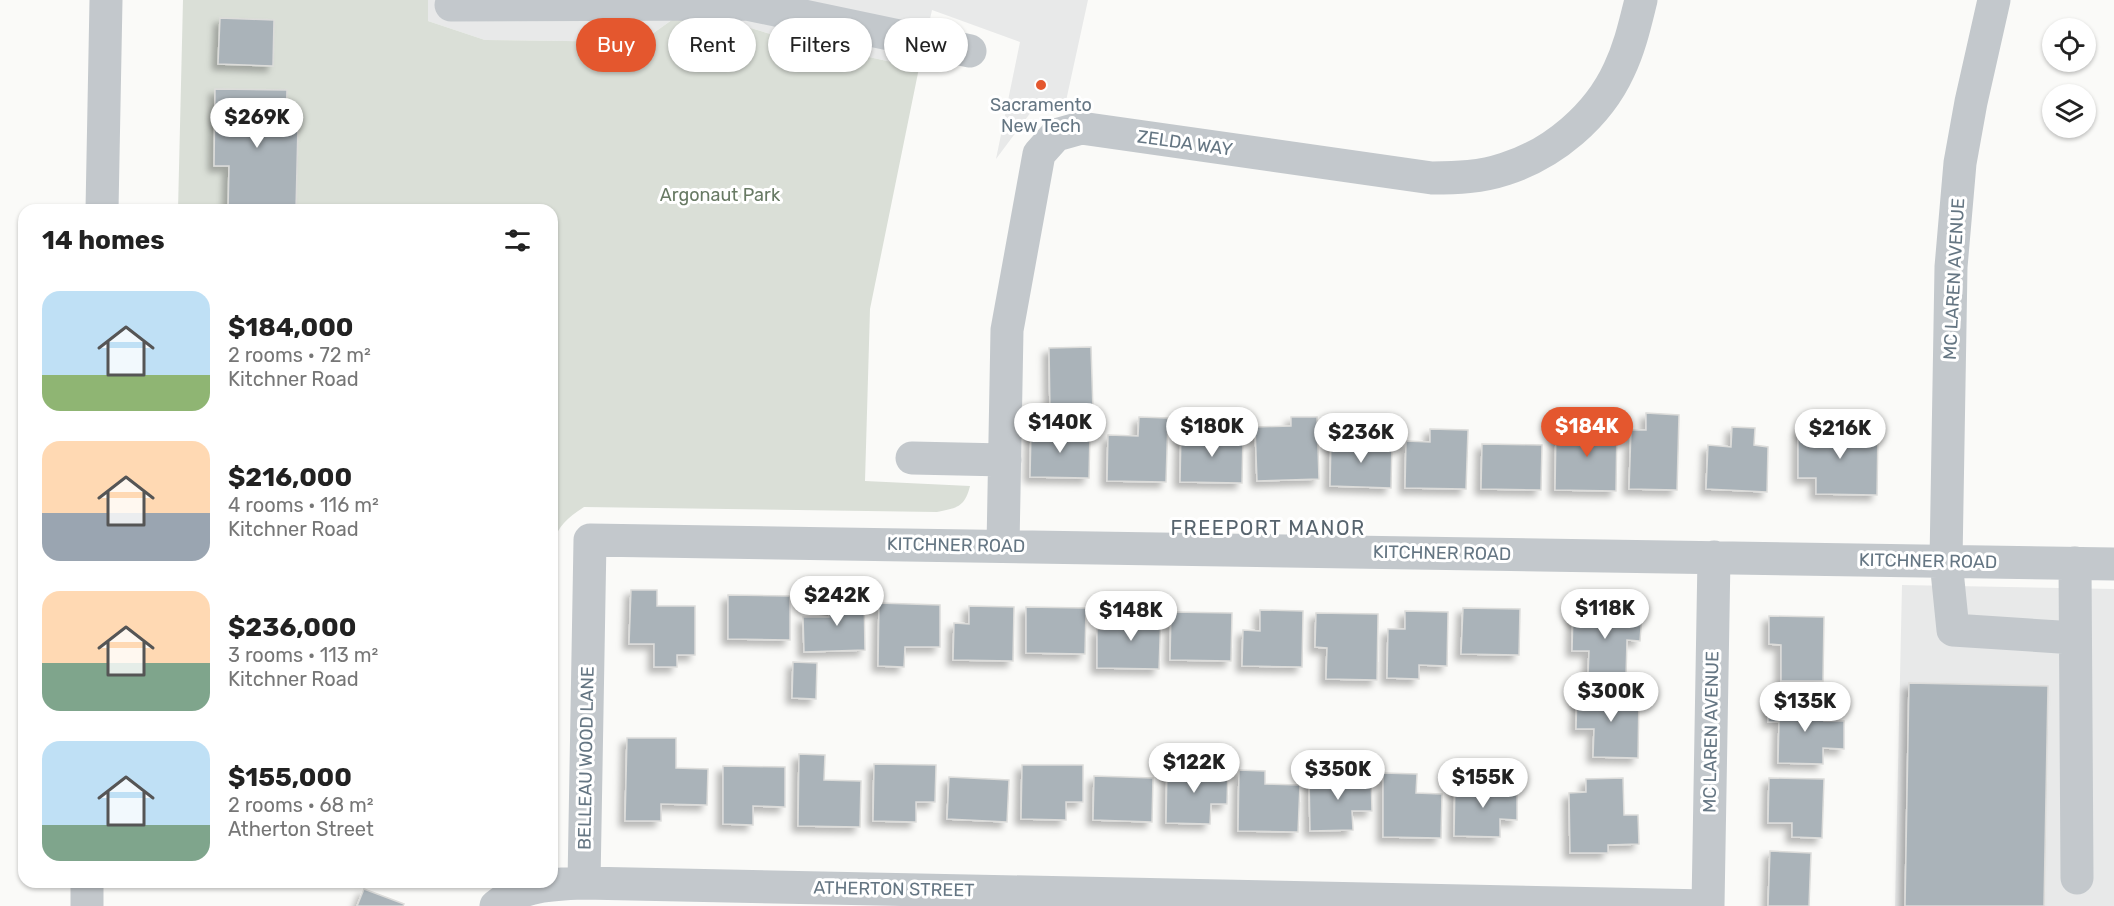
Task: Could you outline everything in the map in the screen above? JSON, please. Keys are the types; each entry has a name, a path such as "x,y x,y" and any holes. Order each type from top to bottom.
{"street":[{"path":"102,204 106,0"},
{"name":"ZELDA WAY","path":"1003,546 1007,330 1039,154 1056,135 1081,128 1432,178 1466,178 1505,169 1548,150 1580,125 1606,94 1619,71 1631,39 1641,0"},
{"name":"MC LAREN AVENUE","path":"1994,0 1960,163 1951,267 1946,561 1953,630 2075,638"},
{"path":"451,5 747,4 970,51"},
{"path":"912,458 1005,460"},
{"name":"KITCHNER ROAD","path":"590,540 2114,564"},
{"name":"BELLEAU WOOD LANE","path":"584,883 590,540"},
{"name":"MC LAREN AVENUE","path":"1708,906 1713,557"},
{"path":"2075,563 2077,878"},
{"path":"558,884 584,883"},
{"name":"ATHERTON STREET","path":"584,883 1708,906"},
{"path":"87,888 87,906"},
{"path":"496,906 518,892 530,888"}],"shaded area":[{"name":"Sacramento New Tech","path":"428,0 1088,0 1066,101 1031,112 996,159 1020,42 968,23 968,18 954,18 932,10 930,18 884,18 884,60 872,58 872,18 768,18 768,33 756,30 756,18 668,18 668,23 656,31 656,18 576,18 576,41 485,40 428,21"},
{"path":"1902,585 2114,589 2114,906 1895,906"}],"green space":[{"name":"Argonaut Park","path":"183,0 428,0 428,21 485,40 576,41 576,72 656,72 656,31 668,23 668,72 756,72 756,30 768,33 768,72 872,72 872,58 884,60 884,72 918,72 870,309 865,481 970,486 966,498 955,508 937,512 584,507 565,522 558,532 558,204 178,204"}],"building":[{"path":"220,18 274,20 273,66 218,64"},
{"path":"215,89 287,90 286,125 298,125 296,204 228,204 229,166 214,166"},
{"path":"1091,347 1093,411 1050,412 1049,348"},
{"path":"1646,413 1679,415 1677,490 1629,489 1631,430 1646,430"},
{"path":"1139,417 1168,418 1166,482 1107,481 1108,435 1138,436"},
{"path":"1291,417 1317,417 1319,479 1257,481 1255,427 1291,426"},
{"path":"1591,423 1617,423 1616,491 1555,490 1556,429 1591,429"},
{"path":"1732,427 1755,428 1754,445 1768,447 1767,492 1706,489 1708,445 1731,447"},
{"path":"1798,428 1878,429 1877,495 1816,494 1816,478 1798,478"},
{"path":"1430,429 1468,430 1466,489 1405,488 1406,441 1430,442"},
{"path":"1031,431 1090,432 1089,478 1030,477"},
{"path":"1181,432 1243,433 1242,483 1180,482"},
{"path":"1331,440 1392,441 1391,488 1330,486"},
{"path":"1482,444 1542,445 1541,490 1481,489"},
{"path":"631,590 657,590 657,606 695,606 695,655 677,655 677,667 654,667 654,644 629,644"},
{"path":"728,595 790,596 790,640 728,639"},
{"path":"864,596 865,650 804,652 803,617 829,617 829,597"},
{"path":"879,603 940,605 940,647 905,647 904,667 878,666"},
{"path":"969,606 1014,607 1013,661 953,660 954,623 969,624"},
{"path":"1026,607 1086,608 1085,654 1026,653"},
{"path":"1463,608 1520,609 1519,655 1461,654"},
{"path":"1260,610 1303,611 1302,667 1242,666 1243,630 1260,631"},
{"path":"1117,611 1161,613 1159,669 1097,668 1097,629 1117,629"},
{"path":"1405,611 1448,612 1447,666 1419,665 1419,679 1387,678 1388,629 1405,629"},
{"path":"1573,611 1642,614 1640,641 1627,640 1626,677 1588,676 1589,651 1572,651"},
{"path":"1171,612 1232,613 1231,661 1170,660"},
{"path":"1316,613 1378,614 1377,680 1326,679 1327,648 1315,647"},
{"path":"1769,616 1824,617 1823,681 1781,681 1781,645 1769,644"},
{"path":"793,662 817,663 816,699 792,698"},
{"path":"1909,683 2048,686 2044,906 1905,906"},
{"path":"1577,693 1639,694 1638,758 1593,757 1594,729 1576,729"},
{"path":"1768,703 1825,705 1824,721 1844,721 1844,749 1823,748 1823,764 1778,763 1779,722 1768,722"},
{"path":"627,738 676,738 676,768 708,769 707,805 661,804 661,821 625,821"},
{"path":"799,754 825,755 824,780 861,781 860,827 798,826"},
{"path":"874,764 936,765 935,802 916,802 916,822 873,821"},
{"path":"1022,765 1083,765 1083,802 1066,802 1066,820 1021,819"},
{"path":"723,766 785,767 785,807 753,806 753,825 723,824"},
{"path":"1167,767 1228,769 1227,804 1211,804 1210,824 1166,823"},
{"path":"1239,770 1265,771 1265,784 1300,785 1298,832 1238,831"},
{"path":"1383,773 1417,774 1416,793 1442,794 1441,838 1383,837"},
{"path":"1309,775 1371,775 1372,811 1352,811 1353,830 1310,831"},
{"path":"1094,776 1153,778 1152,822 1093,820"},
{"path":"949,777 1009,780 1007,822 947,819"},
{"path":"1623,778 1624,815 1638,815 1639,844 1608,845 1608,853 1570,853 1569,793 1586,792 1586,779"},
{"path":"1769,778 1824,779 1822,838 1792,837 1792,823 1768,823"},
{"path":"1455,783 1517,785 1517,820 1500,819 1500,837 1454,836"},
{"path":"1770,851 1811,853 1809,906 1768,906"},
{"path":"364,889 404,904 403,906 357,906"}],"place":[{"name":"Sacramento New Tech","path":"1041,85"}],"district":[{"name":"FREEPORT MANOR","path":"1268,528"}]}
